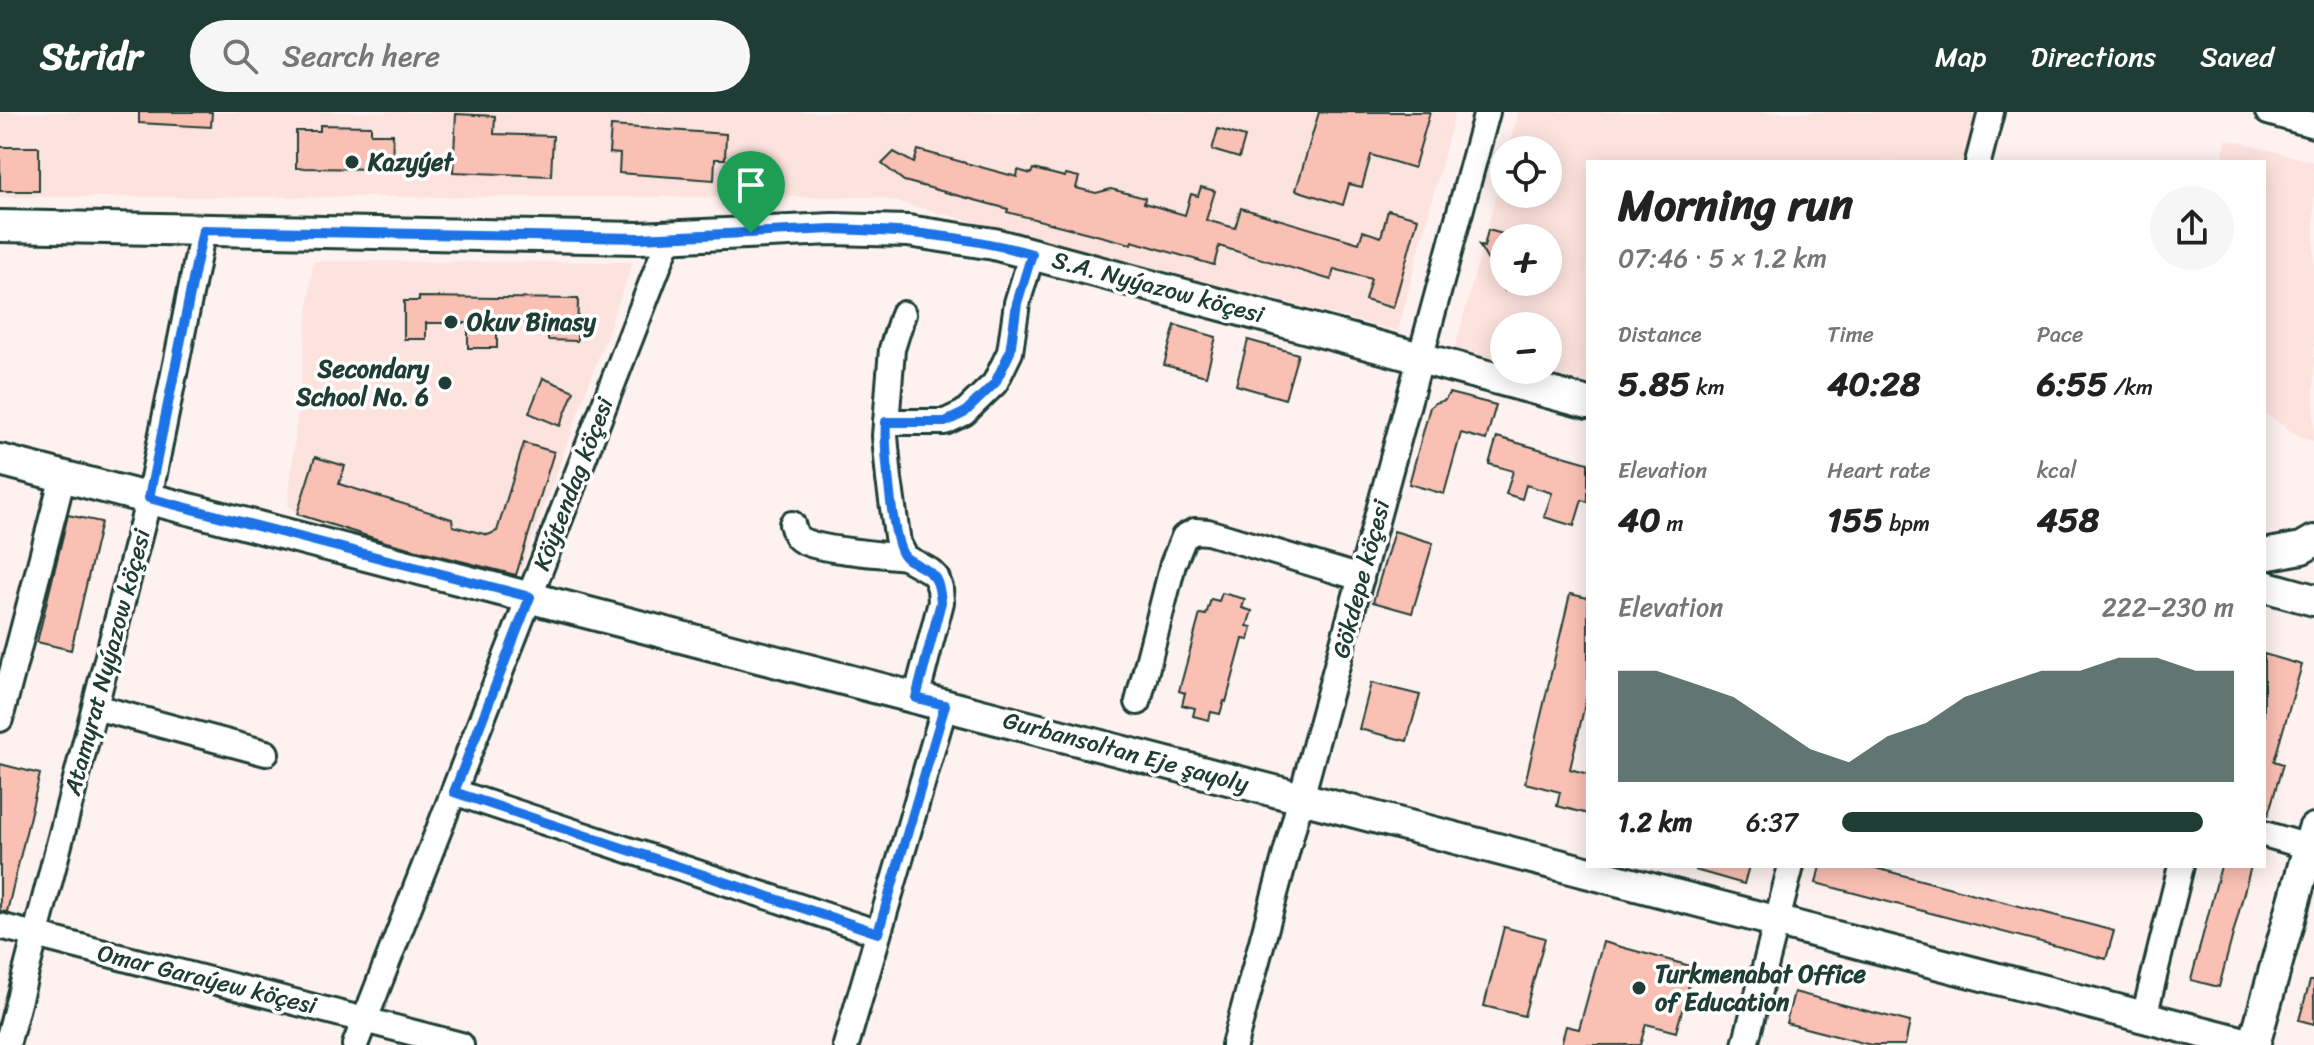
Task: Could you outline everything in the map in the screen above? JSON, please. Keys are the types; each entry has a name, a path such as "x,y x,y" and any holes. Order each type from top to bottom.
{"main road":[{"name":"S.A. Nyýazow köçesi","path":"0,226 624,238 832,229 908,231 994,244 1586,402"},
{"name":"Gurbansoltan Eje şayoly","path":"0,460 2253,1045"},
{"path":"2266,555 2302,548 2314,541"},
{"path":"2266,587 2314,600"},
{"path":"2253,1045 2311,838"}],"street":[{"name":"Gökdepe köçesi","path":"1234,1045 1487,112"},
{"path":"1979,160 1991,112"},
{"path":"2268,112 2314,125"},
{"name":"Atamyrat Nyýazow köçesi","path":"7,1045 149,498 203,230"},
{"name":"Köýtendag köçesi","path":"355,1045 670,236"},
{"path":"886,422 945,422 964,413 995,383 1010,352 1017,303 1032,254"},
{"path":"903,314 892,349 885,436 898,543 905,557"},
{"path":"0,719 63,476"},
{"path":"792,524 800,540 819,546 905,557 930,571 940,588 930,702 878,933 846,1045"},
{"path":"1138,702 1173,564 1184,537 1195,531 1208,532 1361,578"},
{"path":"95,707 266,753"},
{"path":"454,792 878,933"},
{"path":"2266,834 2311,838"},
{"path":"1745,1045 1790,868"},
{"path":"2144,1017 2181,868"},
{"name":"Omar Garaýew köçesi","path":"0,926 461,1045"}],"shaded area":[{"path":"0,112 1455,112 1398,331 878,197 0,197"},
{"path":"1518,112 1977,112 1965,160 1586,160 1586,382 1562,376 1562,312 1490,312 1490,357 1455,348 1492,208 1562,208 1562,136 1512,136"},
{"path":"2227,139 2314,162 2314,441 2301,438 2266,414 2266,160 2222,160"},
{"name":"Secondary School No. 6","path":"313,261 633,262 520,573 514,581 297,514 288,505"}],"building":[{"path":"139,112 212,112 211,127 139,123"},
{"path":"1319,112 1430,112 1414,168 1371,155 1362,187 1349,184 1343,205 1296,190"},
{"path":"456,114 495,116 494,134 553,136 551,176 453,172"},
{"path":"320,125 371,126 371,134 393,134 392,169 296,168 296,131 320,131"},
{"path":"611,126 726,134 725,159 715,159 714,180 619,173 620,154 609,153"},
{"path":"1218,129 1245,137 1239,158 1212,150"},
{"path":"0,147 39,147 39,191 0,191"},
{"path":"918,150 1017,177 1018,170 1031,174 1033,169 1079,177 1076,188 1096,193 1111,189 1145,198 1144,203 1185,215 1191,194 1198,196 1201,187 1215,191 1206,220 1235,228 1241,208 1359,243 1363,231 1381,237 1388,210 1418,218 1393,308 1365,300 1371,279 1334,269 1331,280 1219,246 1214,265 1132,241 1131,244 1007,212 1008,209 904,181 882,164 894,152 914,163"},
{"path":"1490,231 1490,264 1479,245 1484,247"},
{"name":"Okuv Binasy","path":"419,297 578,299 577,341 548,340 548,323 497,322 497,348 468,348 468,323 426,323 426,339 404,339 404,301 419,301"},
{"path":"1175,325 1216,337 1206,376 1164,365"},
{"path":"1248,340 1298,354 1285,399 1236,385"},
{"path":"543,378 574,391 560,426 529,413"},
{"path":"1449,393 1496,405 1486,440 1461,433 1444,494 1409,484 1430,407 1445,400"},
{"path":"1497,437 1586,462 1586,501 1582,500 1574,526 1544,517 1552,493 1526,485 1522,499 1506,494 1513,471 1489,464"},
{"path":"524,443 554,452 516,575 386,542 297,514 315,457 345,466 339,484 452,519 453,526 488,535 497,531"},
{"path":"68,515 101,522 71,650 37,642"},
{"path":"1394,531 1433,543 1412,613 1373,602"},
{"path":"1222,593 1245,599 1242,608 1252,611 1247,626 1252,627 1249,640 1243,639 1226,702 1220,714 1211,712 1209,720 1193,716 1195,708 1182,705 1185,693 1179,691 1200,614 1206,615 1211,599 1219,601"},
{"path":"1570,594 1586,598 1586,700 1570,769 1586,773 1586,813 1557,806 1560,792 1525,783"},
{"path":"2266,655 2302,665 2274,761 2283,764 2268,815"},
{"path":"1371,683 1420,695 1407,741 1359,729"},
{"path":"0,764 40,774 7,912 0,911"},
{"path":"1696,868 1748,868 1744,884"},
{"path":"1820,868 1876,868 2114,931 2106,959 1816,883"},
{"path":"2220,868 2250,868 2219,987 2191,980"},
{"path":"1504,927 1545,938 1524,1016 1484,1006"},
{"name":"Turkmenabat Office of Education","path":"1603,942 1694,967 1676,1032 1646,1024 1640,1045 1561,1045 1566,1026 1579,1029"},
{"path":"2310,981 2314,981 2314,1024 2299,1020"},
{"path":"1794,992 1910,1022 1905,1045 1871,1045 1786,1023"}],"place":[{"name":"Kazyýet","path":"352,162"},
{"name":"Okuv Binasy","path":"451,322"},
{"name":"Secondary School No. 6","path":"445,383"},
{"name":"Turkmenabat Office of Education","path":"1639,988"}],"route":[{"path":"832,229 908,231 954,236 1032,254 1017,303 1010,352 995,383 964,413 945,422 886,422 889,479 898,543 905,557 936,577 940,588 941,602 916,698 945,705 878,933 454,792 530,597 149,498 203,230 639,238 751,233 832,229"}]}
